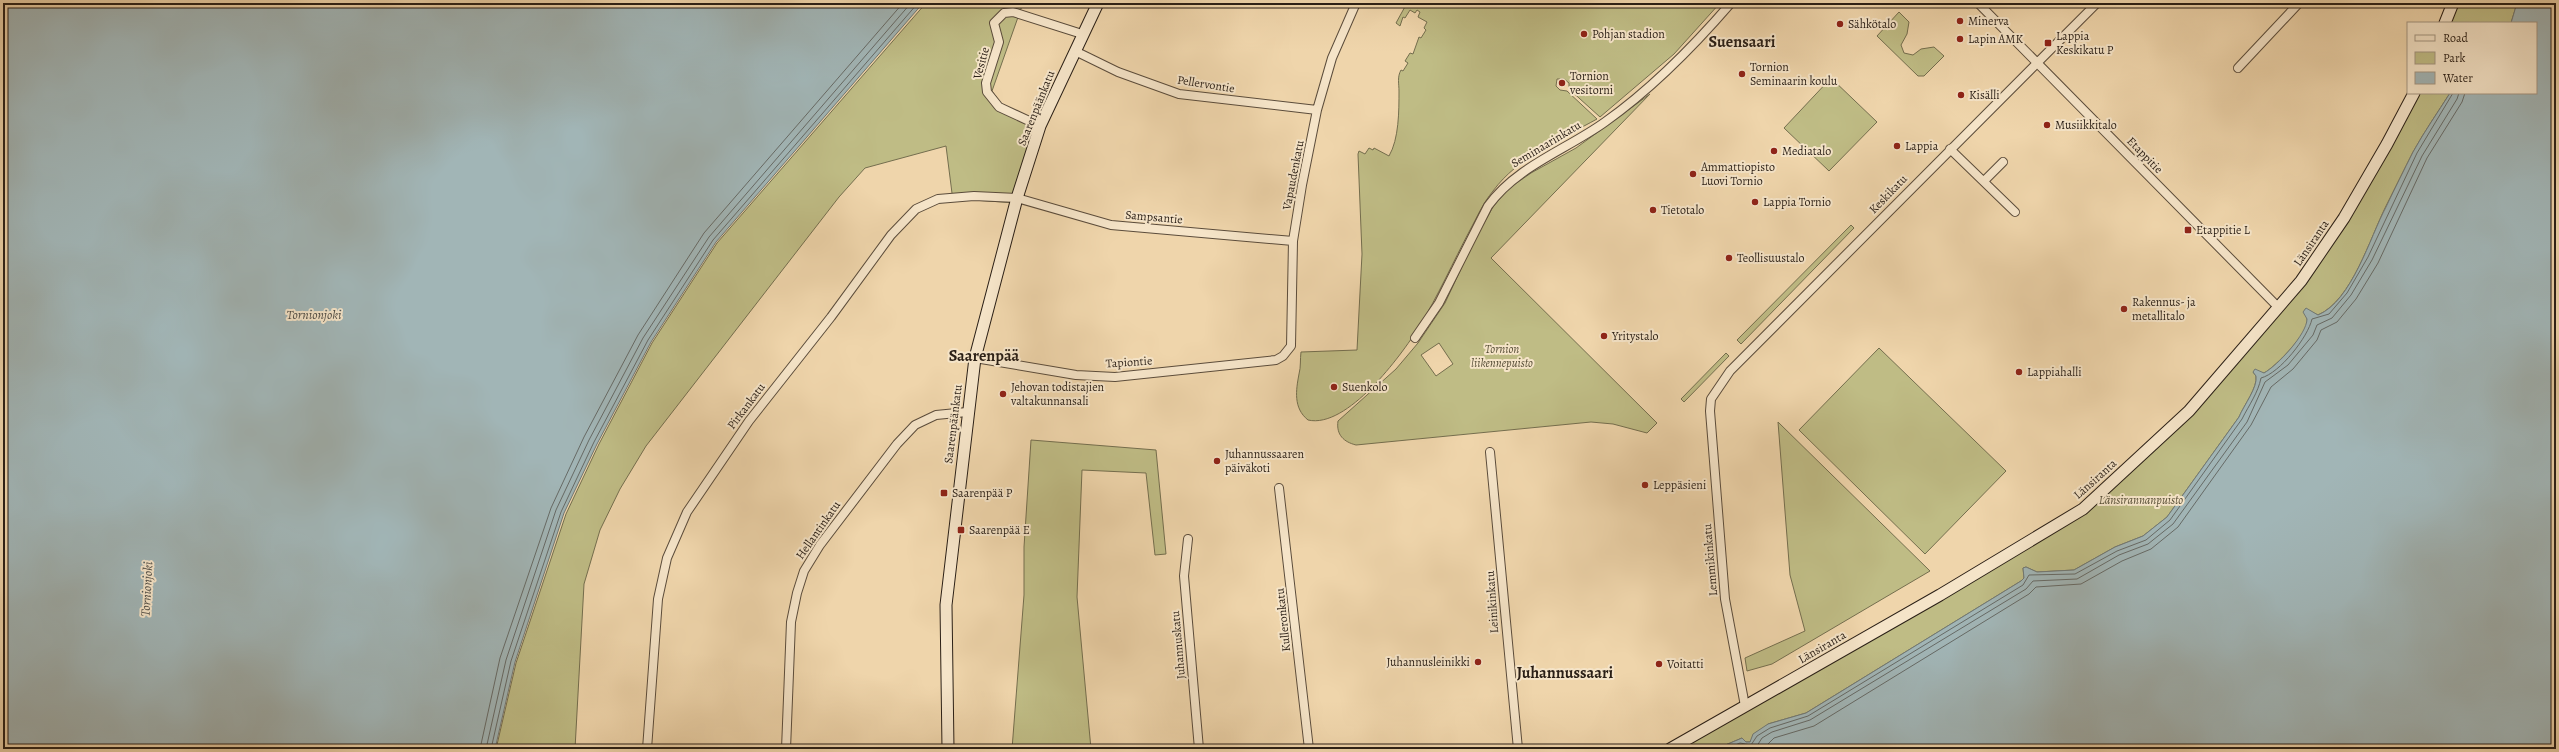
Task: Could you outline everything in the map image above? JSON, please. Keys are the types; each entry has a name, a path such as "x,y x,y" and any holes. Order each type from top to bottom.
{"street":[{"name":"Saarenpäänkatu","path":"948,749 946,604 967,412 975,358 1017,198 1040,126 1082,34 1098,3"},
{"name":"Vapaudenkatu","path":"1283,356 1291,346 1293,241 1317,110 1332,58 1356,3"},
{"name":"Seminaarinkatu","path":"1415,338 1439,302 1488,206 1499,191 1518,174 1574,142 1635,98 1689,50 1731,3"},
{"name":"Etappitie","path":"1978,3 2038,62 2278,308"},
{"name":"Keskikatu","path":"1710,411 1711,398 1730,371 2097,3"},
{"path":"2238,68 2299,3"},
{"path":"2445,22 2453,3"},
{"name":"Vesitie","path":"1040,126 999,108 987,92 986,83 999,42 994,23 1004,13 1013,12 1082,34"},
{"name":"Pellervontie","path":"1075,51 1118,72 1179,94 1317,110"},
{"name":"Länsiranta","path":"1670,749 1940,595 2083,509 2189,411 2301,281 2344,218 2387,144 2413,94"},
{"path":"1950,149 2015,212"},
{"path":"1984,181 2003,162"},
{"name":"Pirkankatu","path":"647,749 657,606 667,558 687,512 710,476 748,421 831,317 891,235 916,209 938,199 974,196 1017,198"},
{"name":"Sampsantie","path":"1017,198 1111,225 1293,241"},
{"name":"Tapiontie","path":"975,358 1076,374 1115,377 1276,360 1283,356"},
{"name":"Lemmikinkatu","path":"1710,411 1725,599 1745,706"},
{"name":"Hellantinkatu","path":"786,749 791,622 796,593 804,571 834,526 897,444 915,425 936,415 967,412"},
{"name":"Leinikinkatu","path":"1490,452 1518,749"},
{"name":"Kulleronkatu","path":"1279,488 1309,749"},
{"name":"Juhannuskatu","path":"1188,540 1184,576 1199,749"}],"green space":[{"path":"926,3 1023,3 992,91 1001,104 1045,124 1016,203 974,200 953,201 946,146 865,168 839,197 646,446 620,489 600,530 584,584 575,749 496,749 516,663 566,514 599,444 652,343 717,243"},
{"path":"1407,3 1720,3 1674,54 1600,117 1569,89 1569,83 1564,79 1557,79 1556,86 1560,90 1567,91 1597,119 1541,150 1515,168 1503,179 1483,205 1426,315 1400,355 1386,372 1356,402 1339,413 1323,420 1308,420 1300,410 1297,398 1301,352 1357,350 1362,254 1358,154 1359,151 1365,154 1369,148 1373,150 1374,148 1389,156 1395,141 1398,125 1399,75 1401,70 1403,71 1408,63 1405,61 1410,53 1413,54 1419,37 1421,38 1426,30 1424,28 1427,22 1418,17 1420,12 1417,10 1415,13 1410,10 1405,18 1403,17 1400,26 1396,23"},
{"path":"2457,3 2517,3 2511,22 2448,22"},
{"path":"1899,12 1909,22 1907,34 1901,45 1904,53 1913,55 1921,49 1934,47 1944,56 1924,76 1918,76 1877,36"},
{"path":"1831,78 1877,122 1829,171 1784,128"},
{"name":"Tornion liikennepuisto","path":"1650,94 1491,258 1657,423 1647,433 1613,424 1591,422 1356,445 1345,440 1338,430 1338,421 1396,369 1418,343 1445,303 1474,241 1493,207 1508,189 1531,173 1576,148","holes":["1439,343 1453,364 1436,376 1421,355"]},
{"name":"Länsirannanpuisto","path":"2416,94 2449,94 2413,152 2386,206 2359,267 2341,296 2330,307 2318,315 2305,309 2307,324 2301,336 2282,358 2269,370 2264,373 2253,372 2256,376 2255,385 2239,417 2167,517 2143,536 2115,547 2074,570 2037,572 2026,567 2023,568 2024,578 2021,581 1806,713 1768,724 1750,742 1746,742 1742,738 1716,749 1680,749 2084,511 2134,467 2303,284"},
{"path":"1851,225 1854,228 1741,344 1737,340"},
{"path":"1879,348 2006,471 1925,554 1799,430"},
{"path":"1726,353 1729,356 1684,402 1681,399"},
{"path":"1778,422 1930,571 1772,664 1747,671 1745,658 1805,631 1790,575"},
{"path":"1031,440 1156,450 1166,554 1155,555 1146,473 1082,470 1077,597 1091,749 1012,749 1024,595 1024,547"}],"water":[{"name":"Tornionjoki","path":"3,3 923,3 716,242 651,342 597,444 564,513 515,662 495,749 3,749"},
{"path":"2517,3 2556,3 2556,749 1716,749 1742,738 1746,742 1750,742 1753,734 1768,724 1806,713 2021,581 2024,578 2023,568 2026,567 2037,572 2074,570 2115,547 2143,536 2167,517 2239,417 2255,385 2256,376 2253,372 2255,369 2264,373 2270,369 2297,341 2306,325 2307,319 2303,312 2306,308 2318,315 2330,308 2350,283 2413,152 2449,94 2537,94 2537,22 2511,22"}],"place":[{"name":"Minerva","path":"1960,21"},
{"name":"Sähkötalo","path":"1840,24"},
{"name":"Pohjan stadion","path":"1584,34"},
{"name":"Lapin AMK","path":"1960,39"},
{"name":"Lappia Keskikatu P","path":"2048,43"},
{"name":"Tornion Seminaarin koulu","path":"1742,74"},
{"name":"Tornion vesitorni","path":"1562,83"},
{"name":"Kisälli","path":"1961,95"},
{"name":"Musiikkitalo","path":"2047,125"},
{"name":"Lappia","path":"1897,146"},
{"name":"Mediatalo","path":"1774,151"},
{"name":"Ammattiopisto Luovi Tornio","path":"1693,174"},
{"name":"Lappia Tornio","path":"1755,202"},
{"name":"Tietotalo","path":"1653,210"},
{"name":"Etappitie L","path":"2188,230"},
{"name":"Teollisuustalo","path":"1729,258"},
{"name":"Rakennus- ja metallitalo","path":"2124,309"},
{"name":"Yritystalo","path":"1604,336"},
{"name":"Lappiahalli","path":"2019,372"},
{"name":"Suenkolo","path":"1334,387"},
{"name":"Jehovan todistajien valtakunnansali","path":"1003,394"},
{"name":"Juhannussaaren päiväkoti","path":"1217,461"},
{"name":"Leppäsieni","path":"1645,485"},
{"name":"Saarenpää P","path":"944,493"},
{"name":"Saarenpää E","path":"961,530"},
{"name":"Juhannusleinikki","path":"1478,662"},
{"name":"Voitatti","path":"1659,664"}],"district":[{"name":"Suensaari","path":"1742,41"},
{"name":"Saarenpää","path":"984,355"},
{"name":"Juhannussaari","path":"1565,672"}]}
